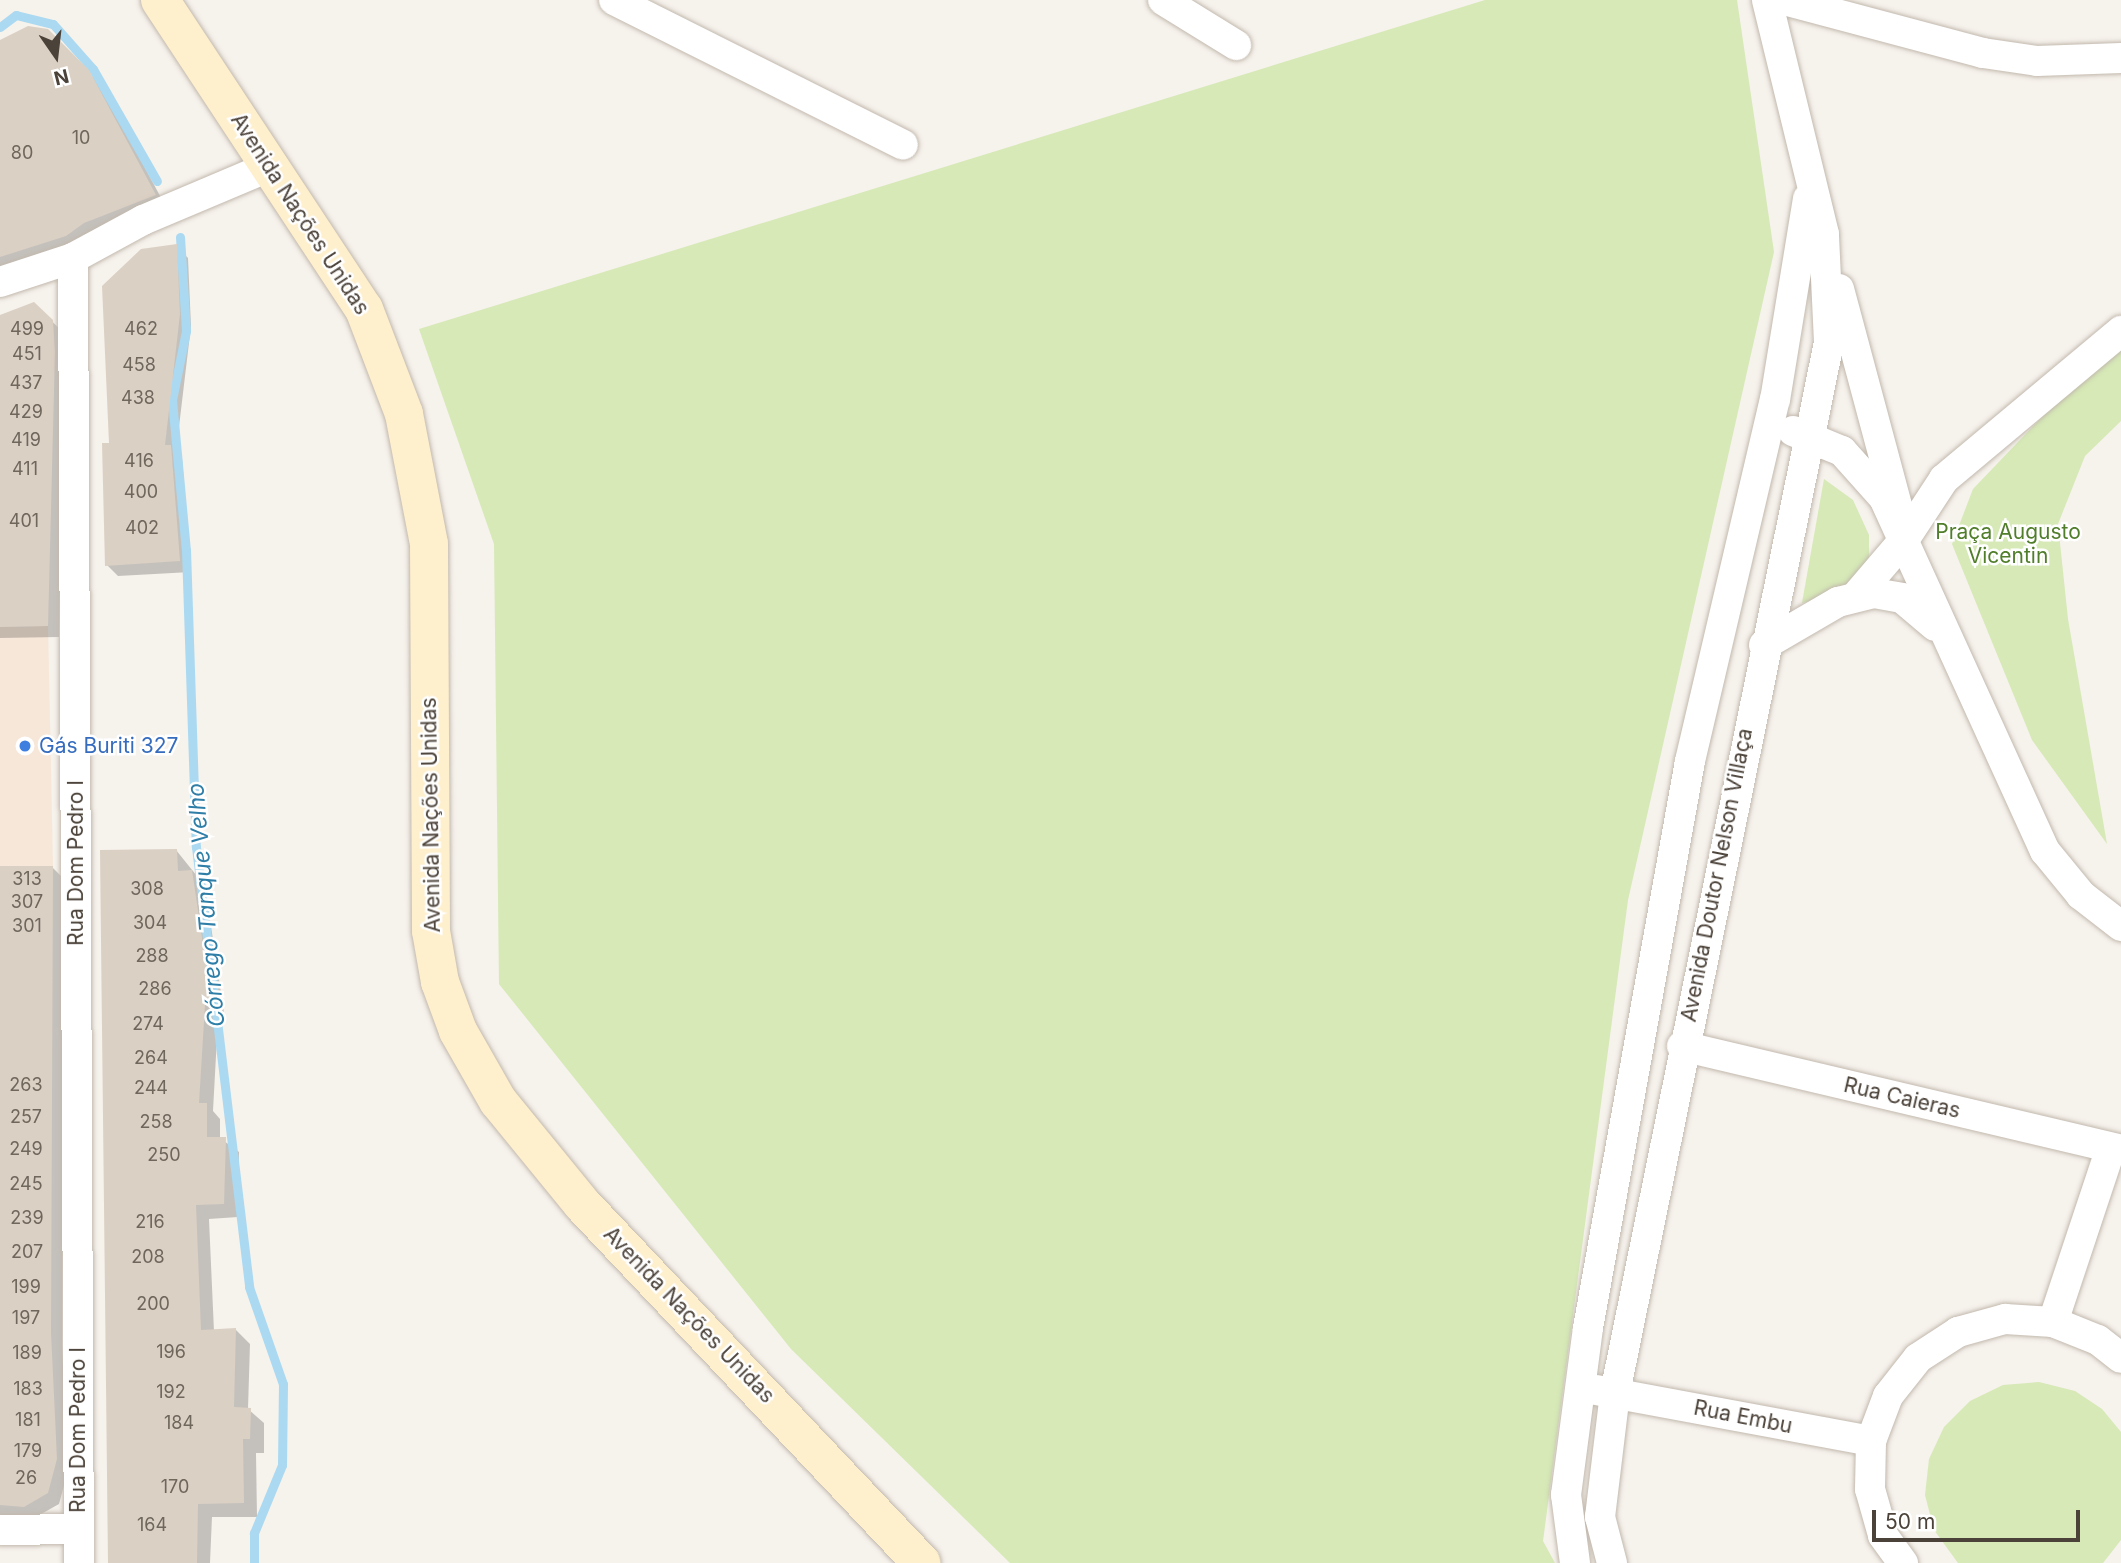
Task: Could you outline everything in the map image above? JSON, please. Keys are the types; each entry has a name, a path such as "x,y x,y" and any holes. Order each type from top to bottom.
{"street":[{"name":"Avenida Nações Unidas","path":"160,0 273,165 364,309 400,402 417,473 429,544 431,931 440,982 457,1031 498,1101 582,1204 922,1563"},
{"path":"614,0 903,145"},
{"path":"1163,0 1236,46"},
{"name":"Avenida Doutor Nelson Villaça","path":"1612,1563 1601,1517 1615,1393 1648,1242 1682,1046 1829,342 1824,234 1810,189 1767,0"},
{"path":"1784,0 1983,53 2037,61 2121,58"},
{"path":"0,282 73,257 143,220 273,165"},
{"name":"Avenida Doutor Nelson Villaça","path":"1576,1563 1566,1495 1579,1387 1690,761 1779,379 1810,189"},
{"path":"1824,234 1892,480 1904,540"},
{"name":"Rua Dom Pedro I","path":"73,257 79,1563"},
{"path":"1764,645 1857,595 1904,540 1944,479 2121,331"},
{"path":"1779,379 1829,342 1877,426"},
{"path":"1768,431 1811,436 1842,451 1870,478 1904,540 1943,635 2045,851 2081,895 2121,926"},
{"path":"1892,480 1944,479"},
{"path":"1857,595 1902,598 1943,635"},
{"name":"Rua Caieras","path":"1682,1046 2116,1149"},
{"path":"2053,1322 2116,1149"},
{"path":"1903,1563 1883,1535 1870,1489 1871,1441 1895,1386 1918,1358 1958,1332 2005,1319 2053,1322 2098,1340 2121,1358"},
{"name":"Rua Embu","path":"1579,1387 1871,1441"},
{"path":"0,1530 79,1529"}],"shaded area":[{"name":"Gás Buriti 327","path":"48,626 53,866 0,866 0,627"}],"green space":[{"path":"1485,0 1737,0 1774,252 1628,900 1543,1541 1555,1563 1010,1563 791,1349 499,984 494,544 419,329"},
{"name":"Praça Augusto Vicentin","path":"2121,347 2121,421 2085,456 2058,524 2068,619 2107,844 2032,740 1952,544 1973,489 2041,418"},
{"path":"1824,479 1853,500 1869,535 1869,560 1857,582 1829,597 1802,603"},
{"path":"2039,1382 2075,1391 2102,1409 2121,1432 2121,1540 2103,1563 1958,1563 1934,1530 1925,1495 1929,1459 1944,1427 1970,1401 2003,1385"}],"building":[{"path":"28,26 48,29 89,70 156,195 84,223 66,236 0,257 0,40"},
{"path":"177,244 180,314 165,445 171,445 180,561 105,566 102,443 109,443 102,286 141,249"},
{"path":"34,302 53,320 55,352 48,626 0,627 0,315"},
{"path":"177,849 178,871 192,870 212,1005 205,1005 199,1103 207,1103 207,1137 226,1137 224,1204 196,1205 201,1330 236,1328 234,1407 251,1408 250,1439 243,1439 244,1503 198,1504 197,1563 108,1563 100,850"},
{"path":"0,866 53,866 51,1333 57,1459 48,1493 24,1507 0,1505"}],"waterway":[{"name":"Córrego Tanque Velho","path":"0,27 16,15 53,24 93,69 157,181"},
{"name":"Córrego Tanque Velho","path":"180,237 186,331 172,400 186,550 196,847 249,1287 283,1384 282,1465 254,1533 254,1563"}],"place":[{"name":"Gás Buriti 327","path":"25,746"}]}
